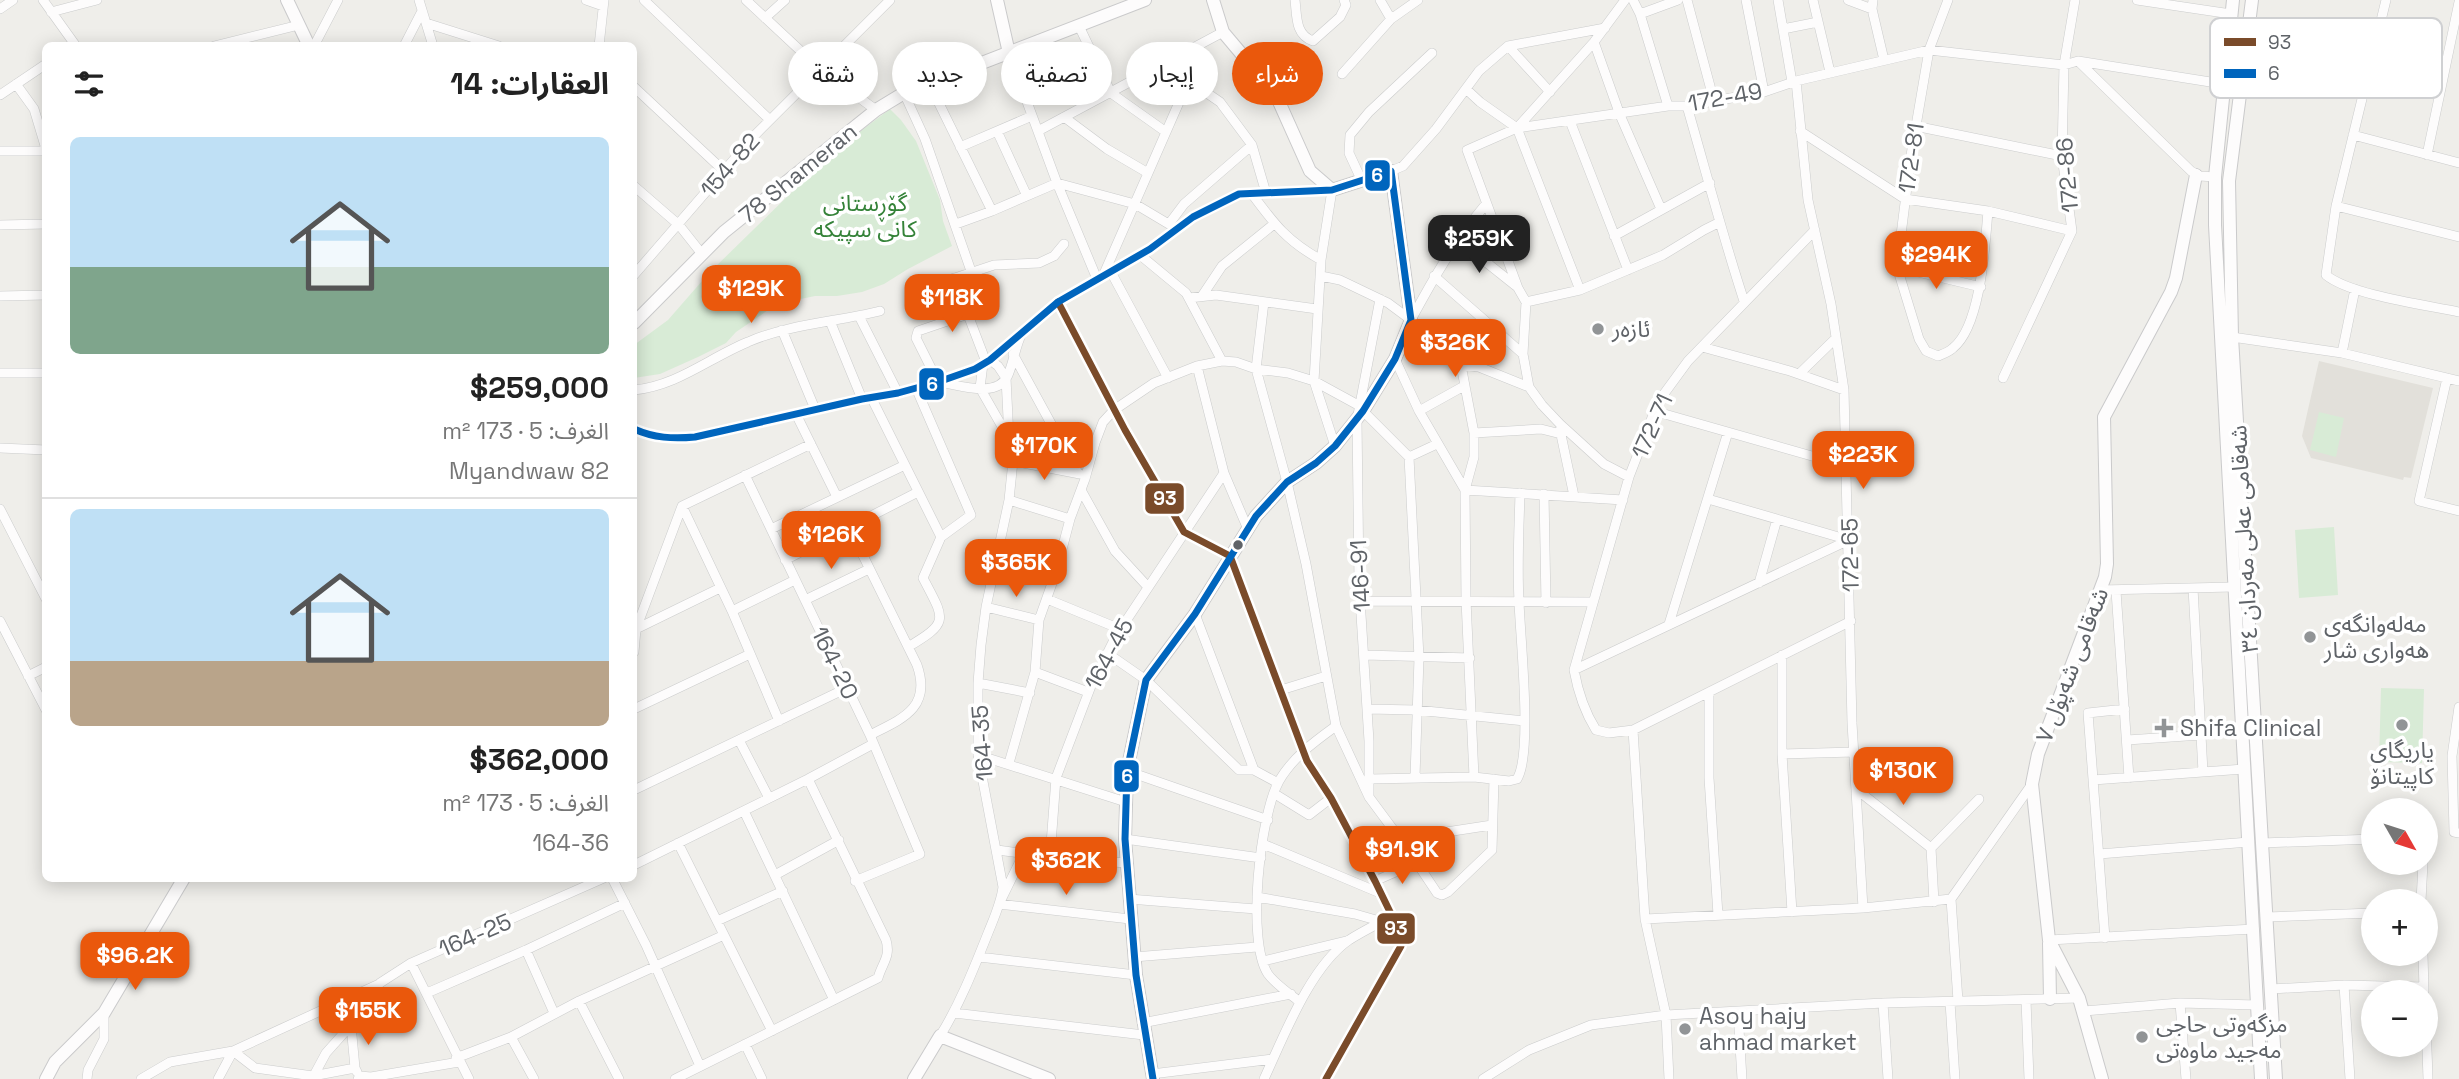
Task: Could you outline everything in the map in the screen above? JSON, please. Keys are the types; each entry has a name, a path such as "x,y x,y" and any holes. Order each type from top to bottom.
{"street":[{"path":"0,9 13,0"},
{"path":"43,0 73,42"},
{"path":"51,12 97,0"},
{"path":"287,0 309,42"},
{"path":"313,42 338,0"},
{"path":"419,0 432,42"},
{"path":"586,0 603,3 599,42"},
{"path":"644,0 770,120"},
{"path":"746,0 791,42"},
{"path":"765,18 785,0"},
{"name":"154-82","path":"847,42 890,0"},
{"path":"997,0 1007,42"},
{"name":"78 Shameran","path":"1038,42 1145,0"},
{"path":"1213,0 1223,32 1276,95 1310,171 1332,190"},
{"path":"1295,0 1299,31 1305,38 1313,41 1340,17 1346,5 1344,0"},
{"path":"1380,0 1391,19"},
{"path":"1342,74 1391,19 1418,0"},
{"path":"1625,0 1594,42 1517,128 1467,150 1518,288 1526,302 1523,354 1529,387 1560,429 1604,464 1629,477"},
{"path":"1633,0 1640,14 1668,106"},
{"path":"1640,14 1678,0"},
{"path":"1687,0 1714,101"},
{"path":"1746,0 1764,92"},
{"name":"172-65","path":"1778,0 1794,81 1808,200 1844,390 1854,752 1864,908"},
{"path":"1813,0 1830,72"},
{"path":"1848,0 1872,5 1884,60"},
{"name":"172-81","path":"1948,0 1929,50 1915,126 1897,267 1919,339 1926,351 1938,356 1954,348 1965,332 1981,287"},
{"name":"172-86","path":"2003,378 2072,231 2062,156 2064,65 2075,0"},
{"path":"2137,0 2231,14"},
{"name":"شەقامی عەلی مەردان ٣٤","path":"2231,18 2233,0"},
{"name":"شەقامی عەلی مەردان ٣٤","path":"2250,18 2252,0"},
{"path":"2382,18 2386,0"},
{"path":"2442,83 2459,2"},
{"path":"406,42 422,11"},
{"path":"1783,29 1818,22"},
{"path":"426,23 486,42"},
{"path":"229,42 299,24"},
{"path":"1079,26 1087,42"},
{"path":"637,430 675,439 708,435 939,382 986,362 1058,302 1140,255 1173,226 1240,194 1332,190 1404,166 1436,129 1479,71 1508,46 1605,28"},
{"path":"1112,92 1223,32"},
{"path":"1594,42 1620,114 1661,209"},
{"path":"1508,46 1549,92"},
{"name":"172-49","path":"1517,128 1668,106 1686,106 1764,92 1794,81 1929,50 2064,65"},
{"path":"1361,179 1349,153 1350,135 1369,112 1432,53"},
{"path":"2064,65 2078,61 2210,82"},
{"path":"2078,61 2196,174 2215,177"},
{"path":"0,95 42,67"},
{"path":"16,84 34,109 42,136"},
{"path":"1104,276 1184,91 1201,89 1220,102 1252,145 1266,193"},
{"path":"1466,89 1517,128 1580,290"},
{"path":"637,90 725,172"},
{"path":"1112,94 1167,132"},
{"name":"شەقامی عەلی مەردان ٣٤","path":"2222,98 2215,177 2215,225 2233,587 2244,769 2266,917 2276,1079"},
{"name":"شەقامی عەلی مەردان ٣٤","path":"2240,98 2229,181 2232,337 2256,843 2254,929 2261,1079"},
{"path":"2362,98 2336,206 2326,275 2335,283 2355,289 2459,313"},
{"path":"2427,155 2439,98"},
{"name":"78 Shameran","path":"637,320 724,232 876,110 892,100"},
{"name":"154-82","path":"637,272 788,102"},
{"path":"869,105 876,110"},
{"path":"909,105 925,139 971,271"},
{"path":"940,105 992,211"},
{"path":"1028,105 1057,183 1104,276 1168,378"},
{"path":"1038,131 1088,105"},
{"path":"1686,106 1710,183 1718,223 1744,301"},
{"path":"960,147 1032,116"},
{"path":"1064,117 1107,149 1148,173"},
{"path":"1570,121 1628,270"},
{"path":"1915,126 2062,156"},
{"path":"997,131 1027,196"},
{"path":"1800,131 1905,199 1988,211 2072,231"},
{"path":"2353,135 2459,163"},
{"path":"1173,226 1184,204 1252,145"},
{"path":"0,151 42,150"},
{"path":"1391,171 1411,320"},
{"name":"شەقامی شەپۆل ٧","path":"2102,1079 2080,998 2049,940 2032,784 2038,754 2101,590 2107,564 2104,417 2171,292 2196,174"},
{"path":"956,224 1057,183 1135,204 1173,226"},
{"path":"1614,236 1710,183"},
{"path":"637,189 679,225 702,254"},
{"path":"1332,190 1321,260 1314,381 1335,446"},
{"path":"1252,194 1274,224 1295,245 1321,260"},
{"path":"1273,1059 1153,1077 1136,975 1125,839 1127,771 1146,680 1195,614 1247,527 1287,482 1316,463 1335,446 1360,412 1395,359 1411,320 1434,276 1457,239 1486,204"},
{"path":"2336,206 2459,237"},
{"path":"1897,267 1981,287 1988,211"},
{"path":"1526,302 1580,290 1663,255 1718,223"},
{"path":"0,225 42,224"},
{"path":"1202,296 1222,265 1274,224"},
{"name":"172-71","path":"1574,670 1629,477 1658,402 1702,347 1815,230"},
{"path":"1457,239 1518,288"},
{"path":"925,288 971,271 1006,262 1039,263 1054,256 1064,244"},
{"path":"1140,255 1189,298 1222,361"},
{"path":"1321,276 1340,281 1380,299 1411,320 1461,365 1479,367 1529,387"},
{"path":"1434,276 1523,354"},
{"path":"954,278 986,362 980,388"},
{"path":"2342,354 2355,289"},
{"path":"0,296 42,295"},
{"path":"1189,298 1216,295 1317,309"},
{"name":"146-91","path":"1369,797 1365,655 1360,601 1360,412 1380,299"},
{"path":"1058,302 1114,410 1184,532 1230,556 1307,761 1331,798 1392,916 1401,946 1326,1079"},
{"path":"1264,302 1256,369 1306,564 1336,726 1369,797 1437,893 1442,895 1492,850 1493,779"},
{"path":"637,389 677,379 749,341 782,330 880,311"},
{"path":"939,382 916,338 920,328 968,314"},
{"path":"859,316 898,393"},
{"path":"830,321 866,398 905,465 941,537"},
{"name":"164-35","path":"940,1036 954,1013 979,957 999,904 1003,877 978,754 978,683 986,607 1009,500 1013,461 1006,378 1024,329"},
{"path":"782,330 816,409"},
{"path":"2232,337 2342,354 2459,381"},
{"path":"1799,374 1836,338"},
{"path":"1702,347 1799,374 1844,390"},
{"path":"1013,354 1082,476"},
{"path":"1395,359 1419,411 1465,490"},
{"path":"1009,763 1035,672 1039,620 1081,490 1082,476 1104,422 1114,410 1154,383 1197,366 1222,361 1288,373 1314,381 1360,412 1409,457 1419,658 1415,777"},
{"path":"939,382 980,388 996,387 1006,378 998,366 986,362"},
{"path":"1461,365 1474,433 1474,457 1465,490 1466,600 1474,777"},
{"path":"1197,366 1224,473 1247,527"},
{"path":"0,373 42,373"},
{"path":"2447,378 2419,501 2459,511"},
{"path":"1419,411 1464,386"},
{"path":"908,648 935,631 940,622 941,615 923,578 941,537 971,514 916,388"},
{"name":"164-35","path":"980,388 1009,438"},
{"path":"1654,411 1847,466"},
{"path":"796,414 837,498"},
{"path":"1474,433 1560,429"},
{"path":"1560,429 1574,496"},
{"path":"1669,624 1728,432"},
{"path":"637,626 682,506 811,444"},
{"path":"1409,457 1437,444"},
{"path":"0,448 42,450"},
{"path":"1013,461 1082,476"},
{"path":"771,529 905,465"},
{"name":"164-45","path":"1050,857 1056,778 1088,692 1120,629 1224,473"},
{"name":"164-20","path":"745,475 872,739 920,854 855,881"},
{"path":"1081,490 1115,551 1148,587"},
{"path":"1465,490 1623,500"},
{"path":"785,559 918,492"},
{"path":"1369,779 1474,777 1509,781 1517,779 1522,772 1525,721 1519,603 1520,493"},
{"path":"1544,494 1546,603"},
{"path":"1708,499 1849,540"},
{"path":"1009,500 1070,519"},
{"path":"682,506 732,611 779,721"},
{"path":"0,509 42,591"},
{"path":"1759,583 1777,519"},
{"path":"637,863 808,779 901,720 916,706 920,673 849,527"},
{"path":"1849,540 1574,670 1584,710 1596,730 1609,733 1633,730 1851,621"},
{"path":"999,554 1057,567"},
{"path":"805,600 869,569"},
{"path":"732,611 795,580"},
{"path":"2101,590 2233,587"},
{"path":"637,629 720,588"},
{"path":"2193,589 2203,772"},
{"path":"2116,591 2129,778"},
{"path":"1047,599 1120,629"},
{"path":"1360,601 1593,603"},
{"path":"986,607 1039,620"},
{"path":"1195,614 1254,770"},
{"path":"0,621 42,702"},
{"path":"1107,653 1146,680 1239,770 1254,770 1278,783"},
{"path":"637,708 750,654"},
{"path":"1365,655 1470,658"},
{"path":"1782,655 1782,754 1793,912"},
{"path":"28,676 42,669"},
{"path":"1035,672 1088,692"},
{"path":"1281,690 1326,676"},
{"path":"978,683 1030,692"},
{"path":"637,789 847,688"},
{"path":"1709,692 1709,778 1718,915"},
{"path":"2456,833 2455,757 2459,707"},
{"path":"1367,709 1416,710 1525,721"},
{"path":"2105,938 2088,713 2125,709"},
{"path":"1300,1002 1268,974 1257,947 1256,897 1261,858 1278,783 1303,750 1336,726"},
{"path":"1633,730 1646,919 1666,1015 1670,1079"},
{"path":"2127,740 2201,735"},
{"path":"740,740 769,798"},
{"path":"1782,754 1854,752"},
{"path":"978,754 1126,802"},
{"path":"2093,780 2244,769"},
{"path":"1127,771 1268,820"},
{"path":"675,1079 878,978 881,966 887,958 888,948 808,779"},
{"path":"1955,1079 1951,900 2032,784"},
{"path":"1856,789 1931,848"},
{"path":"1275,794 1309,815 1331,798"},
{"path":"1934,902 1931,848 1979,799"},
{"path":"744,811 834,1000"},
{"path":"1401,839 1492,825"},
{"path":"1125,839 1261,858"},
{"path":"2099,854 2256,843 2361,839"},
{"path":"775,875 839,840"},
{"path":"678,844 772,1031"},
{"path":"1263,844 1380,893"},
{"path":"997,850 1126,863"},
{"path":"1024,853 999,904 1130,919"},
{"path":"1375,881 1416,863"},
{"path":"46,1079 55,1062 104,1013 182,882"},
{"name":"164-25","path":"312,1078 326,1053 351,1025 380,983 411,963 593,882"},
{"path":"614,882 700,1066"},
{"path":"717,921 783,891"},
{"path":"1256,897 1355,914 1383,922"},
{"path":"1129,900 1256,909"},
{"path":"1646,919 1864,908 1951,900"},
{"path":"427,993 625,903"},
{"path":"2266,917 2361,913"},
{"path":"1264,1079 1300,1002 1329,957 1349,941 1392,916"},
{"path":"2050,999 2049,940 2254,929"},
{"path":"233,1052 255,1068 312,1078 357,1074 371,1077 457,1060 511,1037 554,1013 724,934"},
{"path":"1263,961 1349,941"},
{"path":"1134,957 1257,947"},
{"path":"526,950 554,1013"},
{"path":"979,957 1136,975"},
{"path":"411,963 457,1060 469,1079"},
{"path":"141,1079 170,1062 233,1052 380,983"},
{"path":"2344,985 2350,1079"},
{"path":"2271,989 2361,986"},
{"path":"954,1013 1143,1029 1291,994"},
{"path":"1486,1078 1529,1050 1591,1025 1666,1015 1883,1003 2080,998"},
{"path":"2026,1000 2029,1079"},
{"path":"579,1001 619,1079"},
{"path":"1883,1003 1888,1079"},
{"path":"2180,1003 2186,1079"},
{"path":"2084,1012 2180,1003 2257,1005"},
{"path":"1738,1012 1742,1079"},
{"path":"87,1079 88,1070 104,1040 104,1013"},
{"path":"351,1025 357,1074"},
{"path":"914,1079 940,1036 1049,1079"},
{"path":"511,1037 534,1079"},
{"path":"745,1044 761,1079"},
{"path":"218,1079 233,1052"},
{"path":"2427,1057 2428,1079"}],"shaded area":[{"path":"2319,361 2433,388 2411,478 2404,477 2403,480 2311,458 2302,436"}],"green space":[{"name":"گۆڕستانی کانی سپیکە","path":"890,109 901,120 916,141 940,200 943,221 952,246 884,284 862,292 815,296 777,304 736,332 726,343 660,374 637,378 637,343 668,320 709,273 850,139"},
{"path":"2319,412 2344,418 2336,457 2310,450"},
{"path":"2334,527 2338,595 2299,598 2295,530"},
{"name":"یاریگای کاپیتانۆ","path":"2381,688 2424,689 2422,763 2379,762"}],"transit line":[{"name":"6","path":"637,430 664,437 695,437 938,382 975,369 990,360 1058,302 1150,249 1193,217 1239,194 1332,190 1391,171 1411,320 1395,359 1363,411 1335,446 1316,463 1287,482 1256,516 1195,614 1146,680 1127,771 1125,839 1136,975 1153,1079"},
{"name":"93","path":"1058,302 1125,430 1184,532 1230,556 1307,761 1331,798 1392,916 1401,946 1326,1079"}],"place":[{"name":"ئازەر","path":"1598,329"},
{"name":"مەلەوانگەی هەواری شار","path":"2310,637"},
{"name":"یاریگای کاپیتانۆ","path":"2402,725"},
{"name":"Shifa Clinical","path":"2164,728"},
{"name":"Asoy hajy ahmad market","path":"1685,1029"},
{"name":"مزگەوتی حاجی مەجید ماوەتی","path":"2142,1037"}]}
